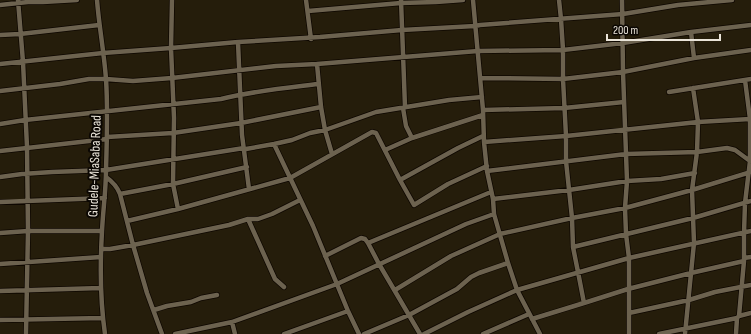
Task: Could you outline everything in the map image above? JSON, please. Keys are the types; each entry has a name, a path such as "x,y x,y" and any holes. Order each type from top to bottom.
{"street":[{"path":"0,5 18,2 77,0"},
{"name":"Gudele-MiaSaba Road","path":"96,0 104,53 107,111 106,177 101,249 102,318 105,334"},
{"path":"172,0 171,48 173,184 178,209"},
{"path":"306,0 311,38"},
{"path":"308,11 401,2 463,0"},
{"path":"473,0 482,97 483,136 494,214 517,290 540,334"},
{"path":"559,0 563,50 566,161 572,218 573,247 584,303"},
{"path":"622,0 627,181 625,208 629,258 629,334"},
{"path":"0,64 104,53 238,42 475,26 623,14 678,5 732,0"},
{"path":"18,2 23,62 27,147 28,290 26,334"},
{"path":"401,2 405,107 403,108 406,126 412,138"},
{"path":"0,35 99,25"},
{"path":"0,91 69,83 82,80 106,79 133,81 276,66 478,51 563,50 751,25"},
{"path":"692,32 694,58"},
{"path":"238,42 241,123 249,189"},
{"path":"480,78 563,78 623,72 694,58 751,50"},
{"path":"316,64 325,130 332,154"},
{"path":"669,92 751,79"},
{"path":"736,334 744,260 745,203 750,172 750,120 745,80"},
{"path":"0,124 107,111 221,100 240,94 318,84"},
{"path":"686,332 694,243 692,190 697,152 698,122 693,88"},
{"path":"0,177 52,172 106,170 244,148 246,149 292,140 376,112 449,100 482,97"},
{"path":"385,150 412,138 483,112 564,108 624,102"},
{"path":"0,151 107,138 173,133 241,123 321,107"},
{"path":"484,142 566,136 698,122 750,120"},
{"path":"127,221 178,209 290,178 372,132 376,133 414,205 448,184 487,168 626,154 697,152 727,148 735,150 750,161"},
{"path":"400,180 483,136"},
{"path":"274,144 313,226 359,334"},
{"path":"120,194 173,184 247,167"},
{"path":"394,290 451,256 500,234 625,208 692,190 750,172"},
{"path":"493,199 627,181 661,179 695,173"},
{"path":"106,177 118,188 147,293 162,334"},
{"path":"368,243 491,192"},
{"path":"0,202 105,198"},
{"path":"101,249 133,245 229,225 248,219 258,219 272,214 300,200"},
{"path":"573,247 693,218 751,201"},
{"path":"175,334 232,322 337,284 466,224 494,214"},
{"path":"248,219 275,279 284,287"},
{"path":"0,233 28,231 102,231"},
{"path":"424,334 517,290 629,258 751,231"},
{"path":"325,256 361,238 365,239 420,334"},
{"path":"0,264 101,257"},
{"path":"532,319 628,289 751,257"},
{"path":"364,334 409,315 457,288 471,277 479,273 508,263"},
{"path":"629,313 689,300 715,292 751,284"},
{"path":"0,291 101,288"},
{"path":"154,310 191,302 201,298 217,296"},
{"path":"284,334 348,311"},
{"path":"659,334 686,332 751,313"},
{"path":"483,334 530,314"},
{"path":"0,320 102,318"},
{"path":"232,322 235,334"}]}
